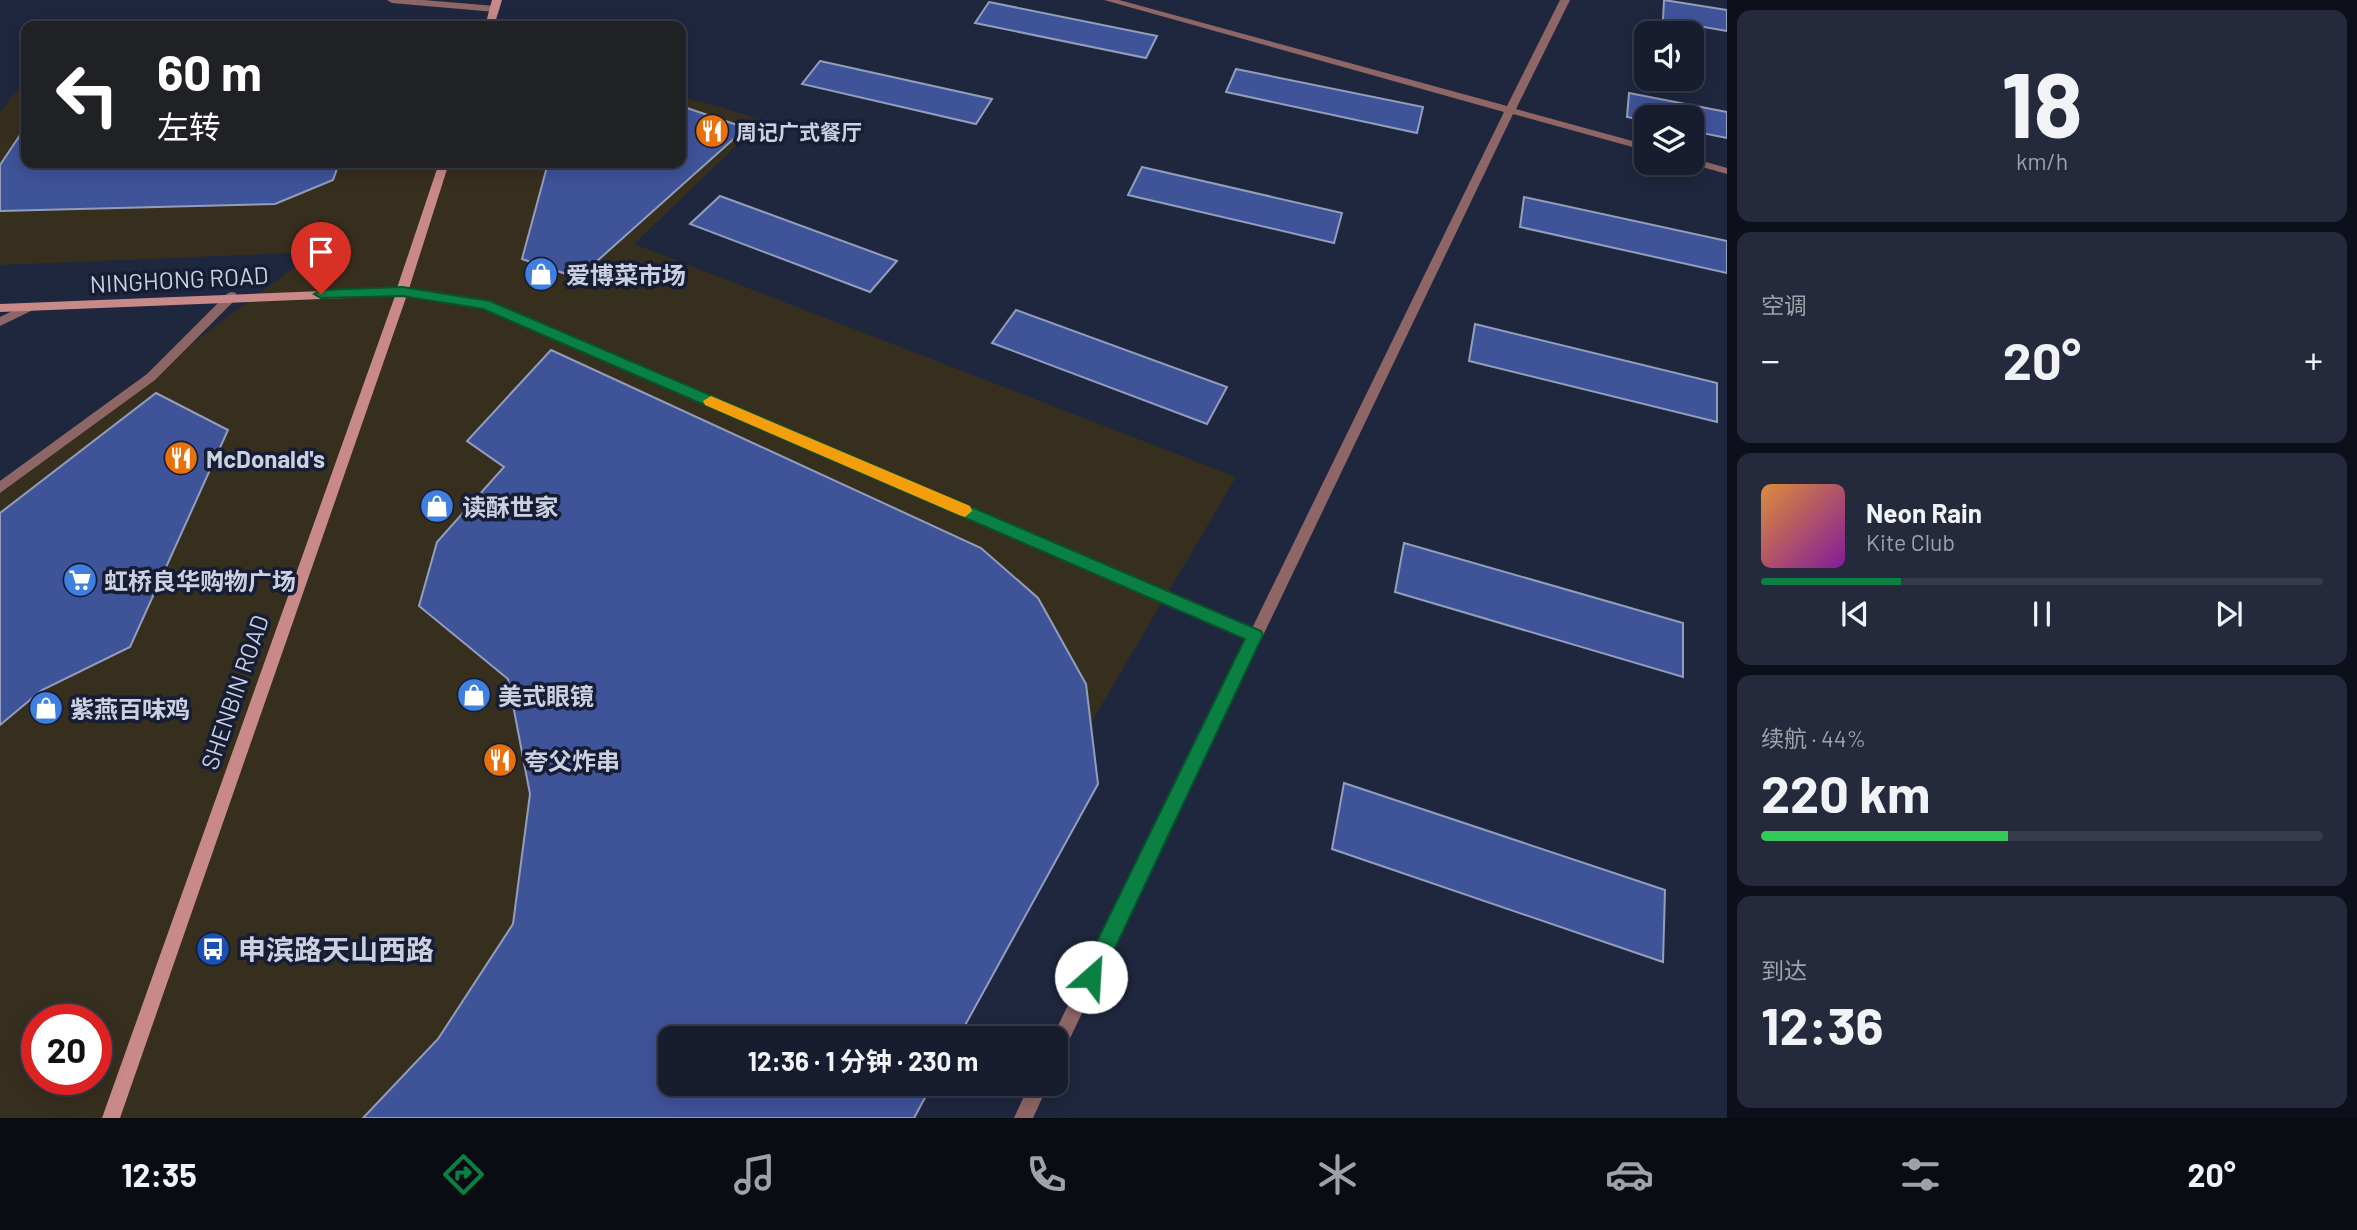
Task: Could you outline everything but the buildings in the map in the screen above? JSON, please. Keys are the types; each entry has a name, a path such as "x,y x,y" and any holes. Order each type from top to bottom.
{"main road":[{"path":"491,21 496,4"},
{"name":"SHENBIN ROAD","path":"111,1118 402,292 442,168"},
{"name":"NINGHONG ROAD","path":"0,308 232,296 402,292"}],"street":[{"path":"392,0 496,4"},
{"path":"1109,0 1634,144"},
{"path":"1067,1026 1565,0"},
{"path":"1704,164 1727,171"},
{"path":"402,292 485,304 1255,635"},
{"path":"0,488 151,377 232,296"},
{"path":"0,321 29,307"},
{"path":"1023,1118 1034,1096"}],"shaded area":[{"path":"21,85 21,168 686,168 686,97 763,120 634,244 1236,477 912,1026 658,1026 658,1096 740,1096 858,1118 0,1118 0,486 315,252 0,265 0,112"}],"slow traffic":[{"path":"711,401 965,511"}],"place":[{"name":"周记广式餐厅","path":"712,131"},
{"name":"爱博菜市场","path":"541,274"},
{"name":"McDonald's","path":"181,458"},
{"name":"读酥世家","path":"437,506"},
{"name":"虹桥良华购物广场","path":"80,580"},
{"name":"美式眼镜","path":"474,695"},
{"name":"紫燕百味鸡","path":"46,708"},
{"name":"夸父炸串","path":"500,760"},
{"name":"申滨路天山西路","path":"213,949"}],"route":[{"path":"321,294 402,292 485,304 1255,635 1091,977"}]}
